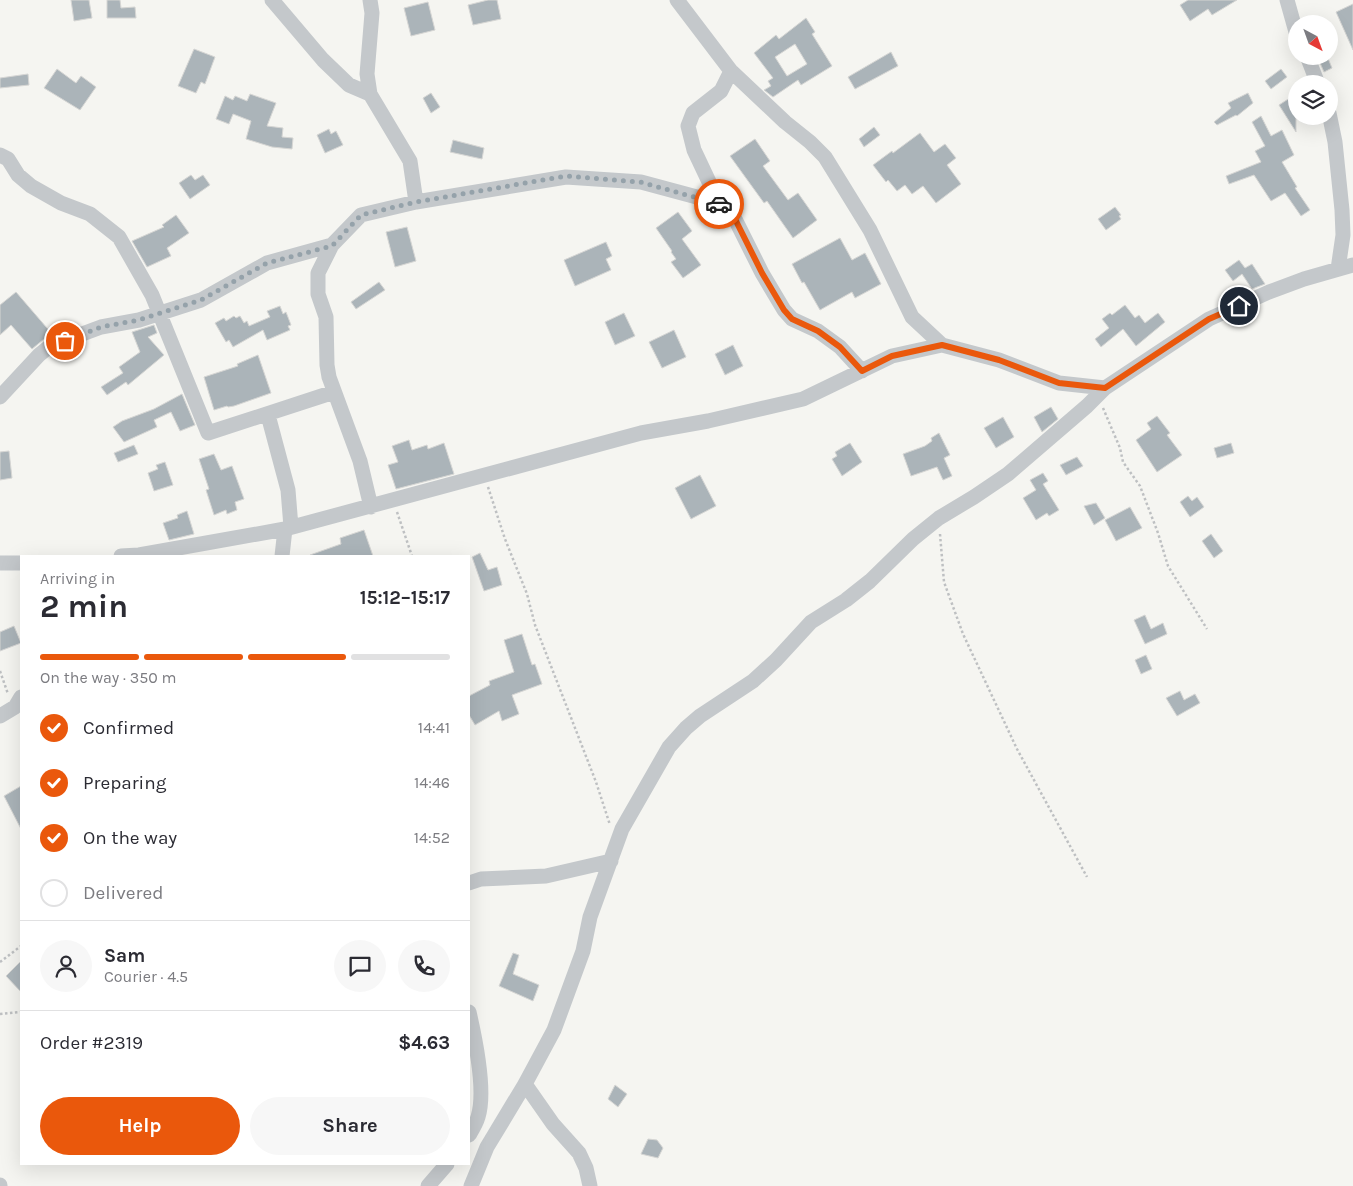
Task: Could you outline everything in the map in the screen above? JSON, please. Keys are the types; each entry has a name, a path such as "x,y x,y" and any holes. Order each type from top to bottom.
{"street":[{"path":"272,0 323,60 349,85 370,94"},
{"path":"370,0 372,13 367,74 370,94 410,161 416,202"},
{"path":"677,0 731,71 825,157 870,230 912,317 942,345"},
{"path":"1287,0 1291,15"},
{"path":"719,204 694,150 688,126 693,113 721,91 731,71"},
{"path":"1331,125 1342,210 1343,235 1338,269"},
{"path":"0,155 8,159 18,175 31,186 61,203 90,214 119,237 152,295 208,433 334,392"},
{"path":"370,507 360,461 334,392 327,364 326,318 318,294 318,273 332,246 361,215 416,202 566,176 640,182 719,204 733,215 754,259 784,310 792,319 818,331 840,347 862,371"},
{"path":"0,397 39,355 50,346 101,327 160,314 201,300 267,263 332,246"},
{"path":"471,1186 487,1147 525,1084 554,1030 583,951 590,917 622,829 669,747 686,728 700,716 753,681 776,660 811,622 852,596 913,539 939,518 1008,474 1101,392 1209,319 1270,292 1353,265"},
{"path":"140,555 288,528 641,433 708,421 803,399 892,356 942,345 999,360 1059,383 1101,392"},
{"path":"268,415 288,490 288,528 282,555"},
{"path":"0,564 20,563"},
{"path":"470,883 481,879 546,876 611,861"},
{"path":"470,1016 475,1036 481,1095 478,1117 470,1133"},
{"path":"525,1084 553,1124 579,1152 586,1168 590,1186"},
{"path":"428,1186 446,1165"}],"path":[{"path":"1101,392 1123,462 1140,486 1168,566 1207,629"},
{"path":"485,476 505,539 527,594 536,625 596,782 616,846"},
{"path":"394,501 412,555"},
{"path":"939,518 944,582 963,634 1017,749 1087,877"},
{"path":"0,671 11,707"},
{"path":"0,962 20,947"},
{"path":"0,1014 20,1012"}],"building":[{"path":"71,0 89,0 92,18 74,21"},
{"path":"107,0 120,0 121,8 135,7 136,18 107,18"},
{"path":"488,0 497,0 501,19 473,25 468,5"},
{"path":"1188,0 1237,0 1212,15 1208,9 1190,21 1180,5"},
{"path":"428,2 435,30 411,36 404,8"},
{"path":"1353,4 1353,50 1338,15 1336,12"},
{"path":"806,18 815,32 812,34 832,66 801,85 798,80 773,97 764,90 771,86 768,81 773,78 754,53 776,35 779,39","holes":["795,44 807,64 787,76 775,57"]},
{"path":"194,49 215,57 205,84 201,82 196,93 178,86"},
{"path":"891,52 898,66 855,89 848,77"},
{"path":"1321,65 1331,65 1332,68 1324,72"},
{"path":"57,69 76,83 81,76 96,87 80,110 44,88"},
{"path":"1281,69 1287,77 1271,89 1265,81"},
{"path":"28,74 29,85 0,88 0,78"},
{"path":"431,93 440,107 431,113 423,98"},
{"path":"1248,93 1253,103 1237,116 1217,125 1214,122 1231,108 1228,103"},
{"path":"250,94 276,103 267,126 283,128 282,137 293,138 292,149 272,147 246,139 251,121 233,114 229,124 216,119 225,96 233,100 235,96 247,101"},
{"path":"1288,99 1288,119 1279,105"},
{"path":"1261,116 1271,136 1282,130 1294,155 1282,162 1297,187 1295,188 1310,210 1301,216 1285,193 1271,201 1254,175 1229,184 1226,176 1261,162 1255,151 1265,146 1252,122"},
{"path":"874,127 880,135 864,147 859,139"},
{"path":"329,129 331,134 336,131 343,145 325,153 317,135"},
{"path":"920,133 934,152 945,144 956,158 947,165 961,184 936,203 923,186 912,194 905,185 897,191 888,180 886,182 873,165"},
{"path":"755,139 770,161 763,166 788,200 798,193 817,220 793,238 767,201 764,203 730,156"},
{"path":"453,140 484,148 482,159 450,152"},
{"path":"191,175 195,180 203,175 210,185 190,199 179,183"},
{"path":"1115,207 1121,215 1119,216 1121,219 1106,230 1098,219"},
{"path":"678,212 692,231 682,239 701,265 683,278 671,262 676,259 672,251 656,228"},
{"path":"176,215 189,233 167,248 171,256 147,267 132,241 164,227 162,225"},
{"path":"407,227 416,261 395,267 386,232"},
{"path":"840,238 852,260 865,253 881,284 855,298 852,292 820,310 792,264"},
{"path":"606,242 612,256 606,259 611,270 575,286 564,260"},
{"path":"1239,260 1245,268 1252,264 1265,284 1252,289 1242,274 1233,281 1225,270"},
{"path":"379,282 385,290 356,309 351,302"},
{"path":"16,292 53,335 44,339 32,349 11,325 0,335 0,305"},
{"path":"1125,305 1135,318 1139,315 1145,323 1158,313 1165,322 1136,346 1123,329 1101,347 1095,339 1109,328 1102,319 1110,313 1112,315"},
{"path":"280,306 283,314 286,312 291,325 288,326 290,330 267,340 263,330 233,347 229,340 226,342 215,323 224,318 226,321 234,316 236,318 240,316 244,323 247,321 249,326 270,317 267,311"},
{"path":"624,313 635,336 615,345 605,322"},
{"path":"154,325 157,333 148,337 164,355 128,385 126,382 107,395 101,387 123,373 119,367 140,352 132,332"},
{"path":"674,330 686,357 662,368 649,342"},
{"path":"733,345 743,366 725,375 715,354"},
{"path":"258,355 271,393 234,406 214,410 204,377 238,366 237,364"},
{"path":"182,394 195,425 180,431 171,412 154,420 157,427 124,442 113,427 122,421 154,409"},
{"path":"1051,407 1058,419 1042,432 1034,417"},
{"path":"1157,416 1170,433 1167,435 1182,455 1157,472 1136,440 1151,429 1147,423"},
{"path":"1003,417 1014,437 996,448 984,428"},
{"path":"939,433 950,455 944,458 952,476 943,480 937,467 911,476 903,454 925,446 932,441 931,438"},
{"path":"409,440 412,450 427,445 428,449 444,443 454,474 396,489 388,465 398,462 392,446"},
{"path":"850,443 862,462 842,476 832,459 837,456 835,452"},
{"path":"1231,443 1234,453 1217,458 1214,448"},
{"path":"134,445 138,454 118,462 114,453"},
{"path":"9,451 12,478 0,480 0,452"},
{"path":"214,454 221,470 232,466 244,499 235,502 237,510 227,514 226,510 214,515 206,490 209,489 199,459"},
{"path":"1077,457 1083,466 1066,475 1060,465"},
{"path":"165,462 173,485 154,491 148,473 158,469 156,465"},
{"path":"1043,473 1048,481 1043,484 1059,510 1049,516 1047,513 1036,520 1023,498 1036,490 1030,480"},
{"path":"700,475 716,506 691,519 675,488"},
{"path":"1188,496 1192,501 1197,497 1204,507 1190,517 1180,502"},
{"path":"1096,503 1105,518 1094,525 1084,506"},
{"path":"1130,507 1142,528 1116,541 1105,520"},
{"path":"187,511 194,534 169,540 163,523 178,518 177,515"},
{"path":"364,530 373,555 310,555 341,544 340,538"},
{"path":"1211,534 1223,551 1214,558 1202,541"},
{"path":"480,553 488,570 497,567 502,585 484,591 472,557"},
{"path":"1145,615 1151,629 1163,623 1167,634 1145,644 1134,620"},
{"path":"14,626 20,643 0,651 0,632"},
{"path":"522,634 532,665 535,664 542,684 512,695 519,714 502,721 499,711 475,725 470,717 470,695 490,685 489,681 514,672 504,640"},
{"path":"1146,655 1152,669 1141,674 1135,660"},
{"path":"1180,691 1184,700 1195,694 1200,703 1177,716 1166,698"},
{"path":"20,787 20,827 4,796"},
{"path":"513,953 519,955 513,974 539,985 533,1001 499,986"},
{"path":"20,962 20,991 6,976"},
{"path":"615,1085 627,1094 618,1107 608,1099"},
{"path":"648,1139 657,1140 663,1148 658,1158 641,1154"}],"way so far":[{"path":"65,341 101,327 139,320 201,300 267,263 332,246 361,215 416,202 566,176 640,182 719,204"}],"route":[{"path":"719,204 733,215 750,251 784,310 792,319 818,331 840,347 862,371 892,356 942,345 999,360 1059,383 1105,388 1209,319 1239,306"}]}
